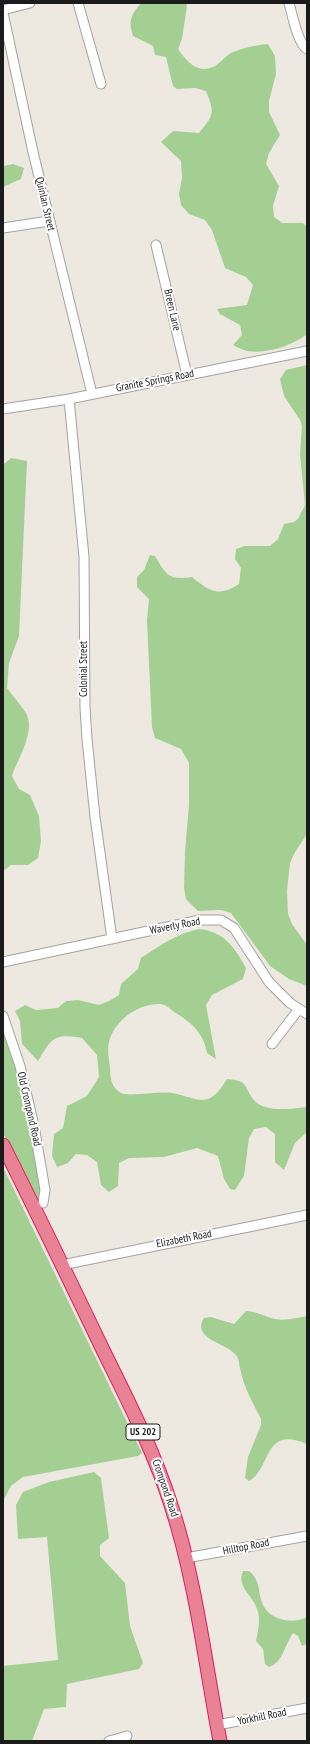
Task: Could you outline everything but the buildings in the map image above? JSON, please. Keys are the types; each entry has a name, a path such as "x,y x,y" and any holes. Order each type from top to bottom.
{"highway":[{"name":"Crompond Road","path":"3,1145 149,1446 171,1504 186,1558 220,1741"}],"street":[{"path":"3,12 30,3"},
{"path":"78,3 101,84"},
{"path":"289,3 301,42 307,49"},
{"name":"Quinlan Street","path":"3,12 49,221 92,394"},
{"path":"3,228 49,221"},
{"name":"Breen Lane","path":"156,245 187,375"},
{"name":"Granite Springs Road","path":"3,409 69,399 307,352"},
{"name":"Colonial Street","path":"69,399 84,557 84,708 95,817 112,938"},
{"name":"Waverly Road","path":"3,962 200,920 221,920 234,928 268,982 290,1003 307,1014"},
{"path":"272,1044 299,1009"},
{"name":"Old Crompond Road","path":"3,1016 20,1066 34,1126 45,1190 43,1203"},
{"name":"Elizabeth Road","path":"62,1265 307,1216"},
{"name":"Hilltop Road","path":"186,1558 307,1536"},
{"name":"Yorkhill Road","path":"217,1725 307,1708"},
{"path":"109,1741 127,1736"}],"green space":[{"path":"141,3 186,3 187,6 182,39 178,49 192,65 201,69 213,67 231,53 244,48 259,45 268,44 275,56 276,74 269,101 269,112 280,135 269,153 266,164 279,186 273,206 274,217 282,223 303,223 306,226 307,334 294,342 279,348 255,352 245,351 233,345 242,335 240,325 220,314 217,309 247,305 253,285 246,277 225,268 212,230 205,220 189,214 181,205 179,194 182,178 181,161 161,142 173,131 199,133 208,122 212,114 211,104 206,91 195,88 177,89 173,86 166,57 155,55 153,46 133,36 131,18"},
{"path":"13,164 24,168 21,179 3,187 3,166"},
{"path":"307,365 307,834 295,852 290,863 287,891 288,914 292,924 307,945 307,986 289,979 270,966 231,913 221,910 198,911 186,899 184,888 189,805 189,763 181,749 155,738 152,727 147,621 149,599 137,587 137,577 144,570 150,555 155,556 162,568 173,577 192,577 204,586 215,591 232,588 239,584 241,568 235,559 236,549 245,546 270,546 278,539 284,524 294,522 298,519 305,505 300,454 302,426 300,420 284,396 280,379 286,370"},
{"path":"11,458 27,461 19,636 9,663 7,688 26,713 29,720 28,736 12,776 19,789 30,795 39,816 41,841 38,858 28,865 11,865 3,871 3,465"},
{"path":"199,929 208,930 222,937 233,947 246,968 243,979 212,995 206,1005 216,1059 207,1053 203,1039 191,1024 168,1007 161,1004 152,1004 136,1010 128,1015 116,1027 112,1034 108,1045 108,1051 113,1085 118,1091 125,1094 172,1093 203,1100 209,1099 214,1095 227,1079 239,1081 244,1084 253,1099 264,1106 278,1109 307,1107 307,1132 295,1143 284,1170 275,1162 275,1134 266,1127 254,1129 249,1138 244,1176 235,1190 230,1189 224,1179 218,1156 197,1148 164,1157 129,1158 119,1163 118,1186 109,1192 101,1185 97,1162 87,1155 76,1154 68,1163 57,1167 52,1156 54,1134 63,1128 67,1106 87,1096 99,1077 97,1055 82,1038 65,1036 59,1037 51,1042 38,1061 22,1044 20,1021 15,1011 25,1005 36,1010 58,1008 66,1001 78,1000 99,1005 109,1001 119,995 121,984 138,969 141,958 176,937"},
{"path":"3,1030 28,1113 39,1178 41,1199 37,1201 3,1133"},
{"path":"3,1167 142,1453 138,1456 23,1477 11,1486 3,1501"},
{"path":"246,1311 279,1320 307,1316 307,1444 293,1440 283,1440 275,1444 270,1450 262,1467 249,1481 245,1478 248,1457 261,1425 261,1419 246,1388 239,1361 236,1356 230,1350 205,1335 202,1331 201,1325 204,1318 211,1317 234,1324"},
{"path":"94,1472 101,1478 109,1538 100,1545 100,1556 125,1583 130,1626 143,1663 139,1669 67,1684 66,1707 44,1709 32,1741 3,1741 3,1666 58,1660 47,1537 18,1539 16,1505 23,1492 49,1482"},
{"path":"243,1571 249,1571 256,1579 263,1605 271,1614 282,1620 289,1621 295,1621 307,1617 307,1644 302,1646 298,1636 293,1633 278,1662 269,1667 265,1664 263,1649 256,1641 259,1617 255,1604 243,1586 241,1577"}]}
